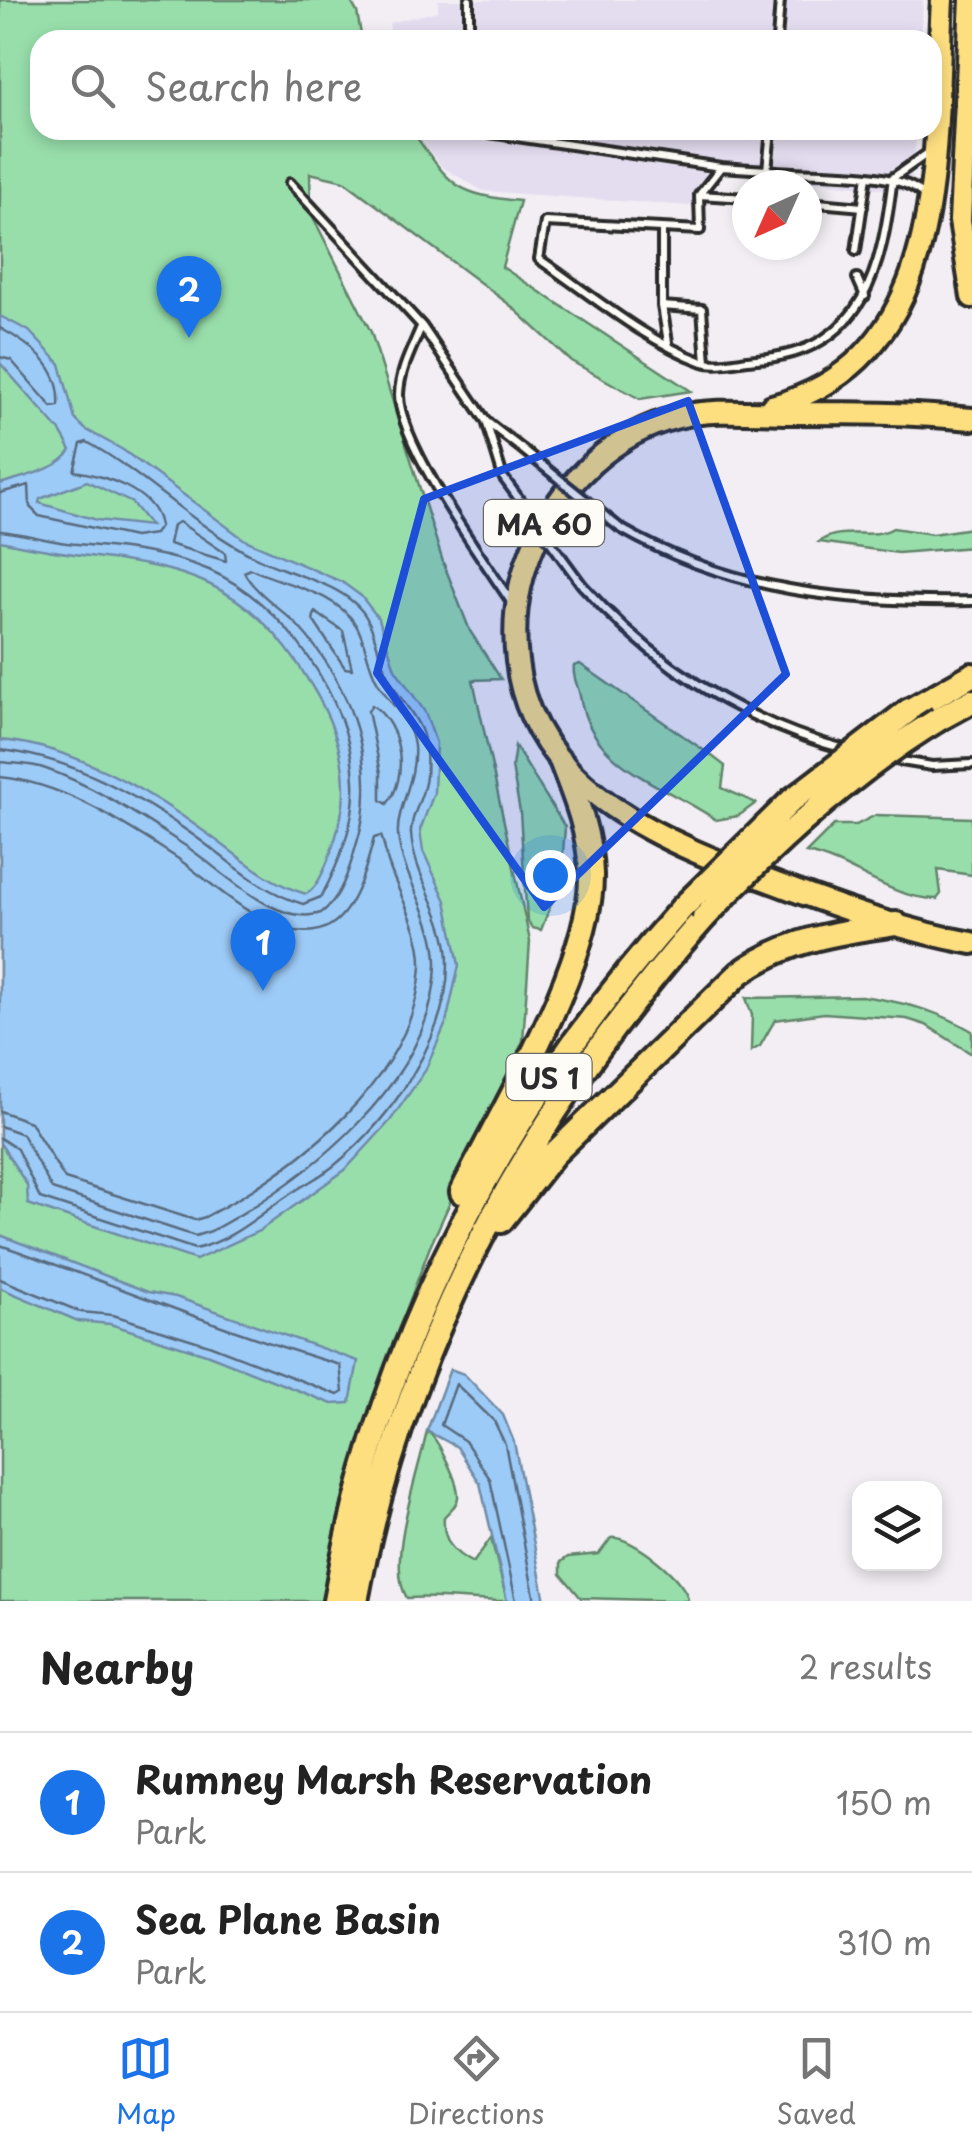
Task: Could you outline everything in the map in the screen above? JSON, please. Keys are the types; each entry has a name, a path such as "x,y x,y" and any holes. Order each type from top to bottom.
{"highway":[{"name":"MA 60","path":"939,30 942,0"},
{"path":"970,0 960,221 972,297"},
{"name":"MA 60","path":"934,141 928,204 905,295 867,353 834,380 771,406 682,416 655,425 612,448 582,472 543,525 523,573 516,610 515,649 522,687 538,731 562,763 606,803 662,836 761,878 896,924 972,943"},
{"path":"730,411 876,412 972,419"},
{"name":"US 1","path":"334,1601 412,1356 451,1267 543,1086 626,972 682,908 803,790 908,711 972,675"},
{"name":"US 1","path":"451,1267 577,1076 704,918 821,806 890,750 972,701"},
{"path":"451,1267 450,1217 583,936 590,859 582,816 562,763"},
{"path":"451,1267 554,1154 740,973 774,951 812,937 896,924"},
{"name":"US 1","path":"356,1601 387,1429"}],"lane":[{"path":"469,0 469,30"},
{"path":"778,30 780,0"},
{"path":"537,140 767,170 770,140"},
{"path":"893,177 921,161 934,141"},
{"path":"721,167 699,194 700,230 546,222 539,260 706,363 771,358 812,348 865,298 883,255 893,177"},
{"path":"822,176 893,177 914,186 928,204"},
{"path":"856,251 867,176"},
{"path":"290,183 422,326 486,422 503,477 582,585 626,634 668,668 749,714 822,744 932,766 972,764"},
{"path":"699,194 732,197"},
{"path":"822,203 862,206"},
{"path":"662,229 662,306 668,343"},
{"path":"857,278 865,298"},
{"path":"662,306 702,309 706,363"},
{"path":"422,326 401,374 399,399 405,424 456,519 516,610"},
{"path":"486,422 620,528 664,553 749,584 891,602 972,601"}],"highlighted area":[{"path":"688,401 786,674 544,907 377,673 424,499"}],"shaded area":[{"path":"438,0 923,0 922,30 390,30 389,23 438,11"},
{"path":"421,140 916,140 910,192 822,183 822,170 706,170 703,207 483,191 442,167"}],"green space":[{"path":"0,0 350,0 360,30 30,30 30,140 418,140 445,174 466,190 520,201 502,267 691,391 640,399 571,361 510,305 344,181 310,173 311,213 371,332 443,562 470,631 501,679 473,680 530,941 523,1041 429,1249 391,1351 344,1500 323,1601 0,1601"},
{"path":"893,528 932,534 972,528 972,547 898,553 819,542 837,534 875,533"},
{"path":"580,664 725,766 722,788 756,803 738,816 716,820 614,757 587,721 574,674 574,666"},
{"path":"515,746 565,827 561,879 541,930 532,928 527,920 520,812 512,767"},
{"path":"876,815 972,818 972,875 938,870 941,894 937,899 920,897 806,853 834,825 856,825"},
{"path":"862,996 919,1008 959,1024 972,1031 972,1054 926,1025 907,1019 824,1013 775,1020 760,1046 751,1051 752,1015 746,998"},
{"path":"427,1431 442,1451 457,1490 457,1503 444,1517 447,1539 473,1563 491,1538 507,1601 407,1598 401,1583 402,1541"},
{"path":"611,1538 632,1544 657,1561 679,1583 688,1601 581,1598 561,1574 561,1562 568,1557 599,1554"}],"water":[{"path":"0,316 29,331 60,364 75,419 85,429 123,450 245,540 342,582 361,596 379,619 395,669 425,712 436,743 434,793 420,830 423,851 446,901 459,965 446,1023 425,1071 390,1121 345,1170 259,1231 196,1260 28,1204 27,1185 0,1143 0,740 54,751 106,771 179,814 264,875 306,894 325,868 338,827 344,789 341,757 326,711 310,683 278,638 246,607 211,585 174,572 0,541 0,484 49,468 71,450 60,431 0,363","holes":["87,481 132,503 150,526 97,520 39,503 40,499"]},
{"path":"0,1235 148,1292 176,1297 358,1361 350,1403 332,1404 206,1354 110,1324 78,1321 0,1288"},
{"path":"450,1369 464,1374 503,1415 514,1442 545,1601 507,1601 480,1483 457,1447 427,1431"}],"place":[{"name":"Sea Plane Basin","path":"189,338"},
{"name":"Rumney Marsh Reservation","path":"263,991"}]}
